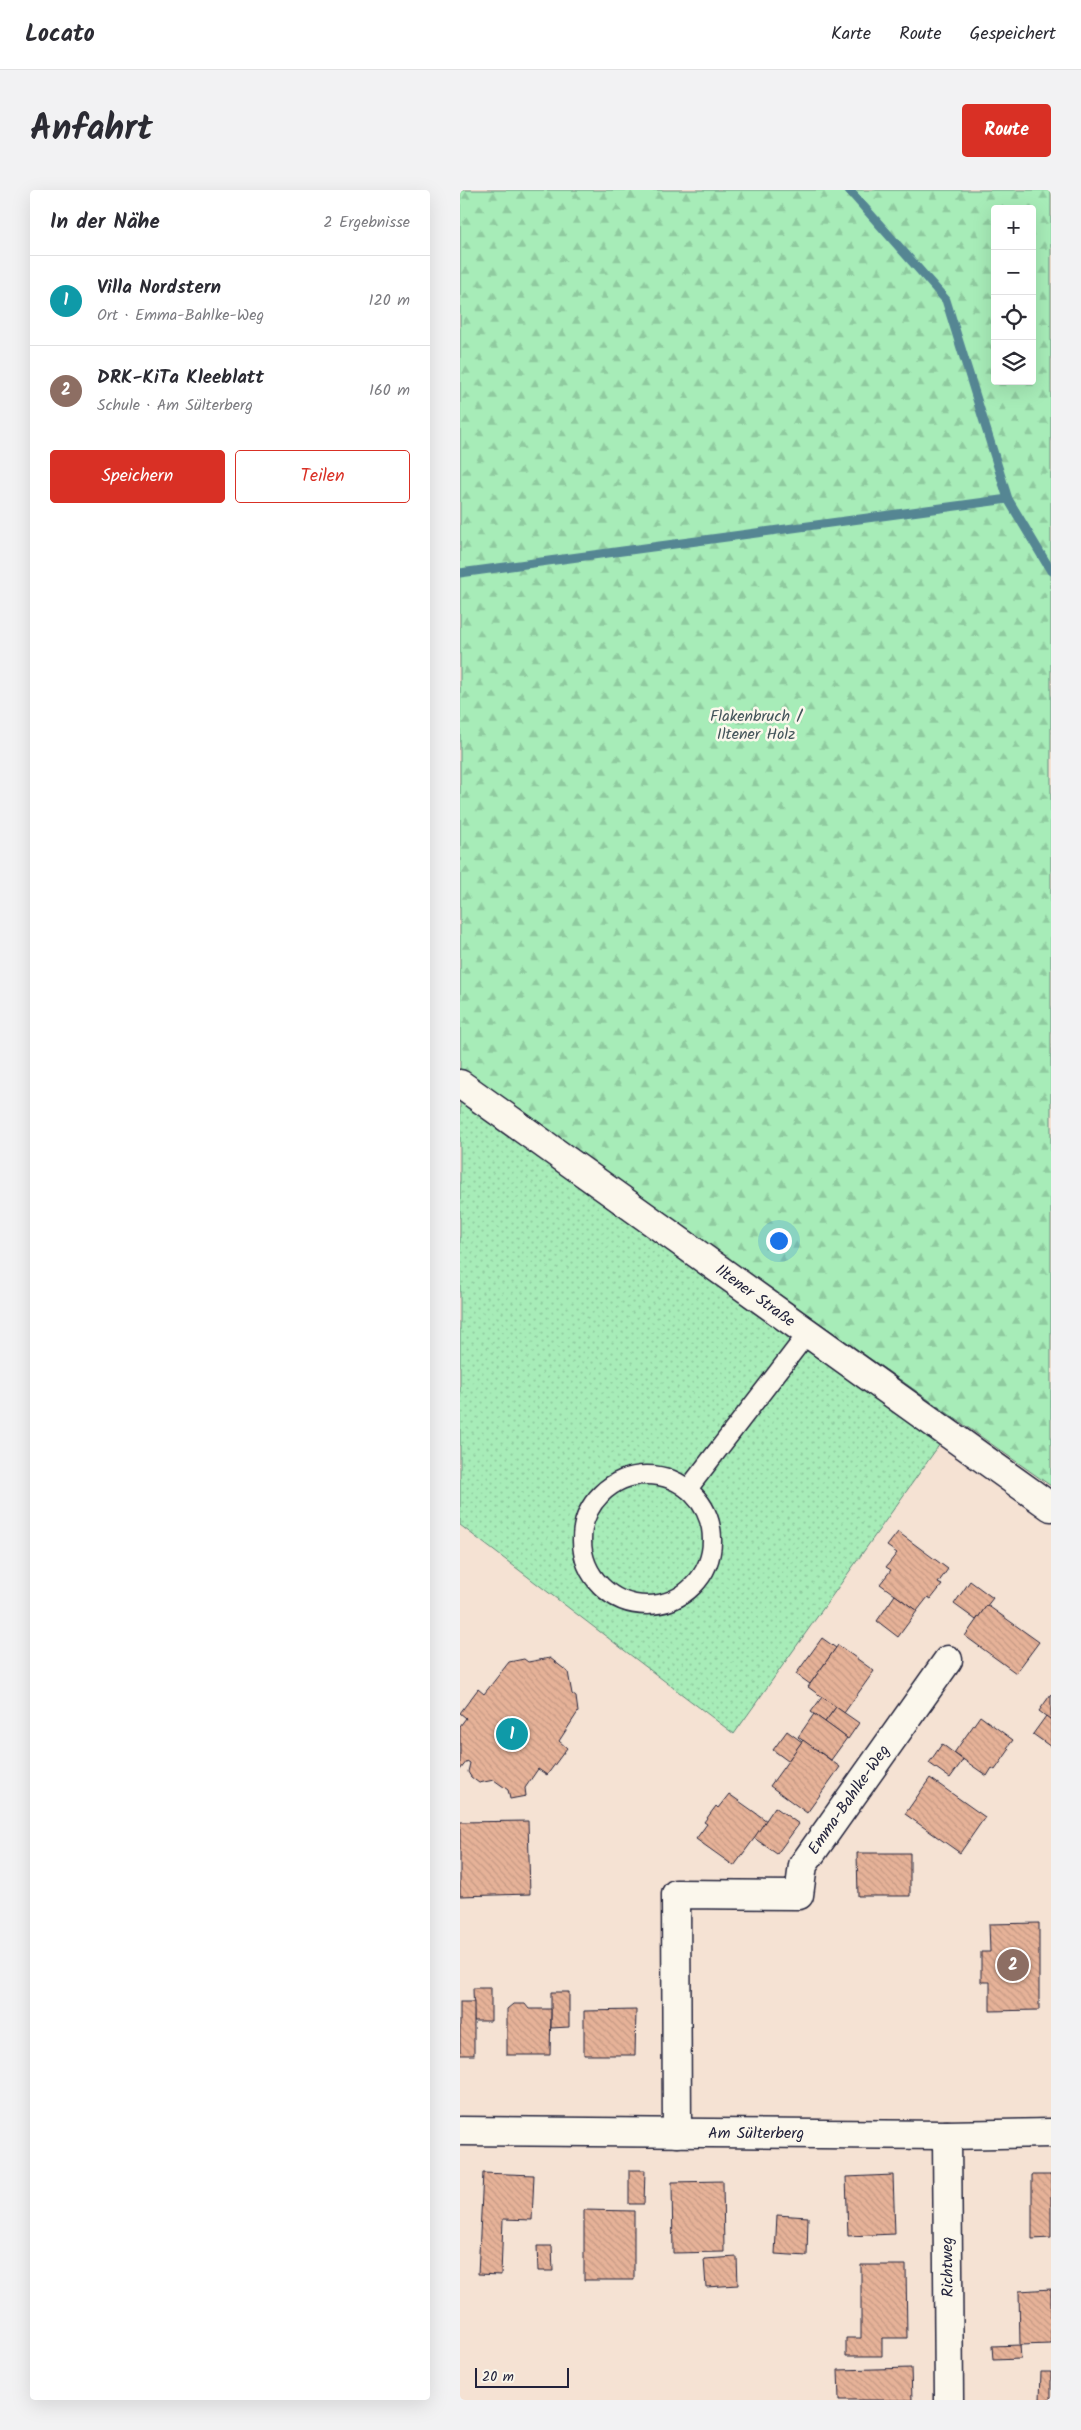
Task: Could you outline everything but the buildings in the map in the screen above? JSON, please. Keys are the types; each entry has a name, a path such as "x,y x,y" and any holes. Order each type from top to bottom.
{"street":[{"name":"Iltener Straße","path":"460,1084 1051,1507"},
{"name":"Emma-Bahlke-Weg","path":"677,2133 676,1894 799,1895 802,1864 948,1660"},
{"name":"Am Sülterberg","path":"460,2131 947,2135 1051,2133"},
{"name":"Richtweg","path":"947,2135 949,2400"}],"lane":[{"path":"688,1489 807,1334"},
{"path":"640,1475 666,1478 688,1489 704,1509 712,1533 710,1558 698,1581 678,1597 654,1605 629,1602 606,1591 590,1571 583,1547 585,1522 596,1499 616,1483 640,1475"}],"green space":[{"name":"Flakenbruch / Iltener Holz","path":"460,190 1051,190 1051,1486 460,1070"},
{"path":"460,1070 957,1420 734,1734 460,1525"}],"waterway":[{"path":"849,190 946,300 1008,499 1051,571"},
{"path":"460,573 1008,499"}],"place":[{"name":"Villa Nordstern","path":"512,1734"},
{"name":"DRK-KiTa Kleeblatt","path":"1013,1965"}]}
